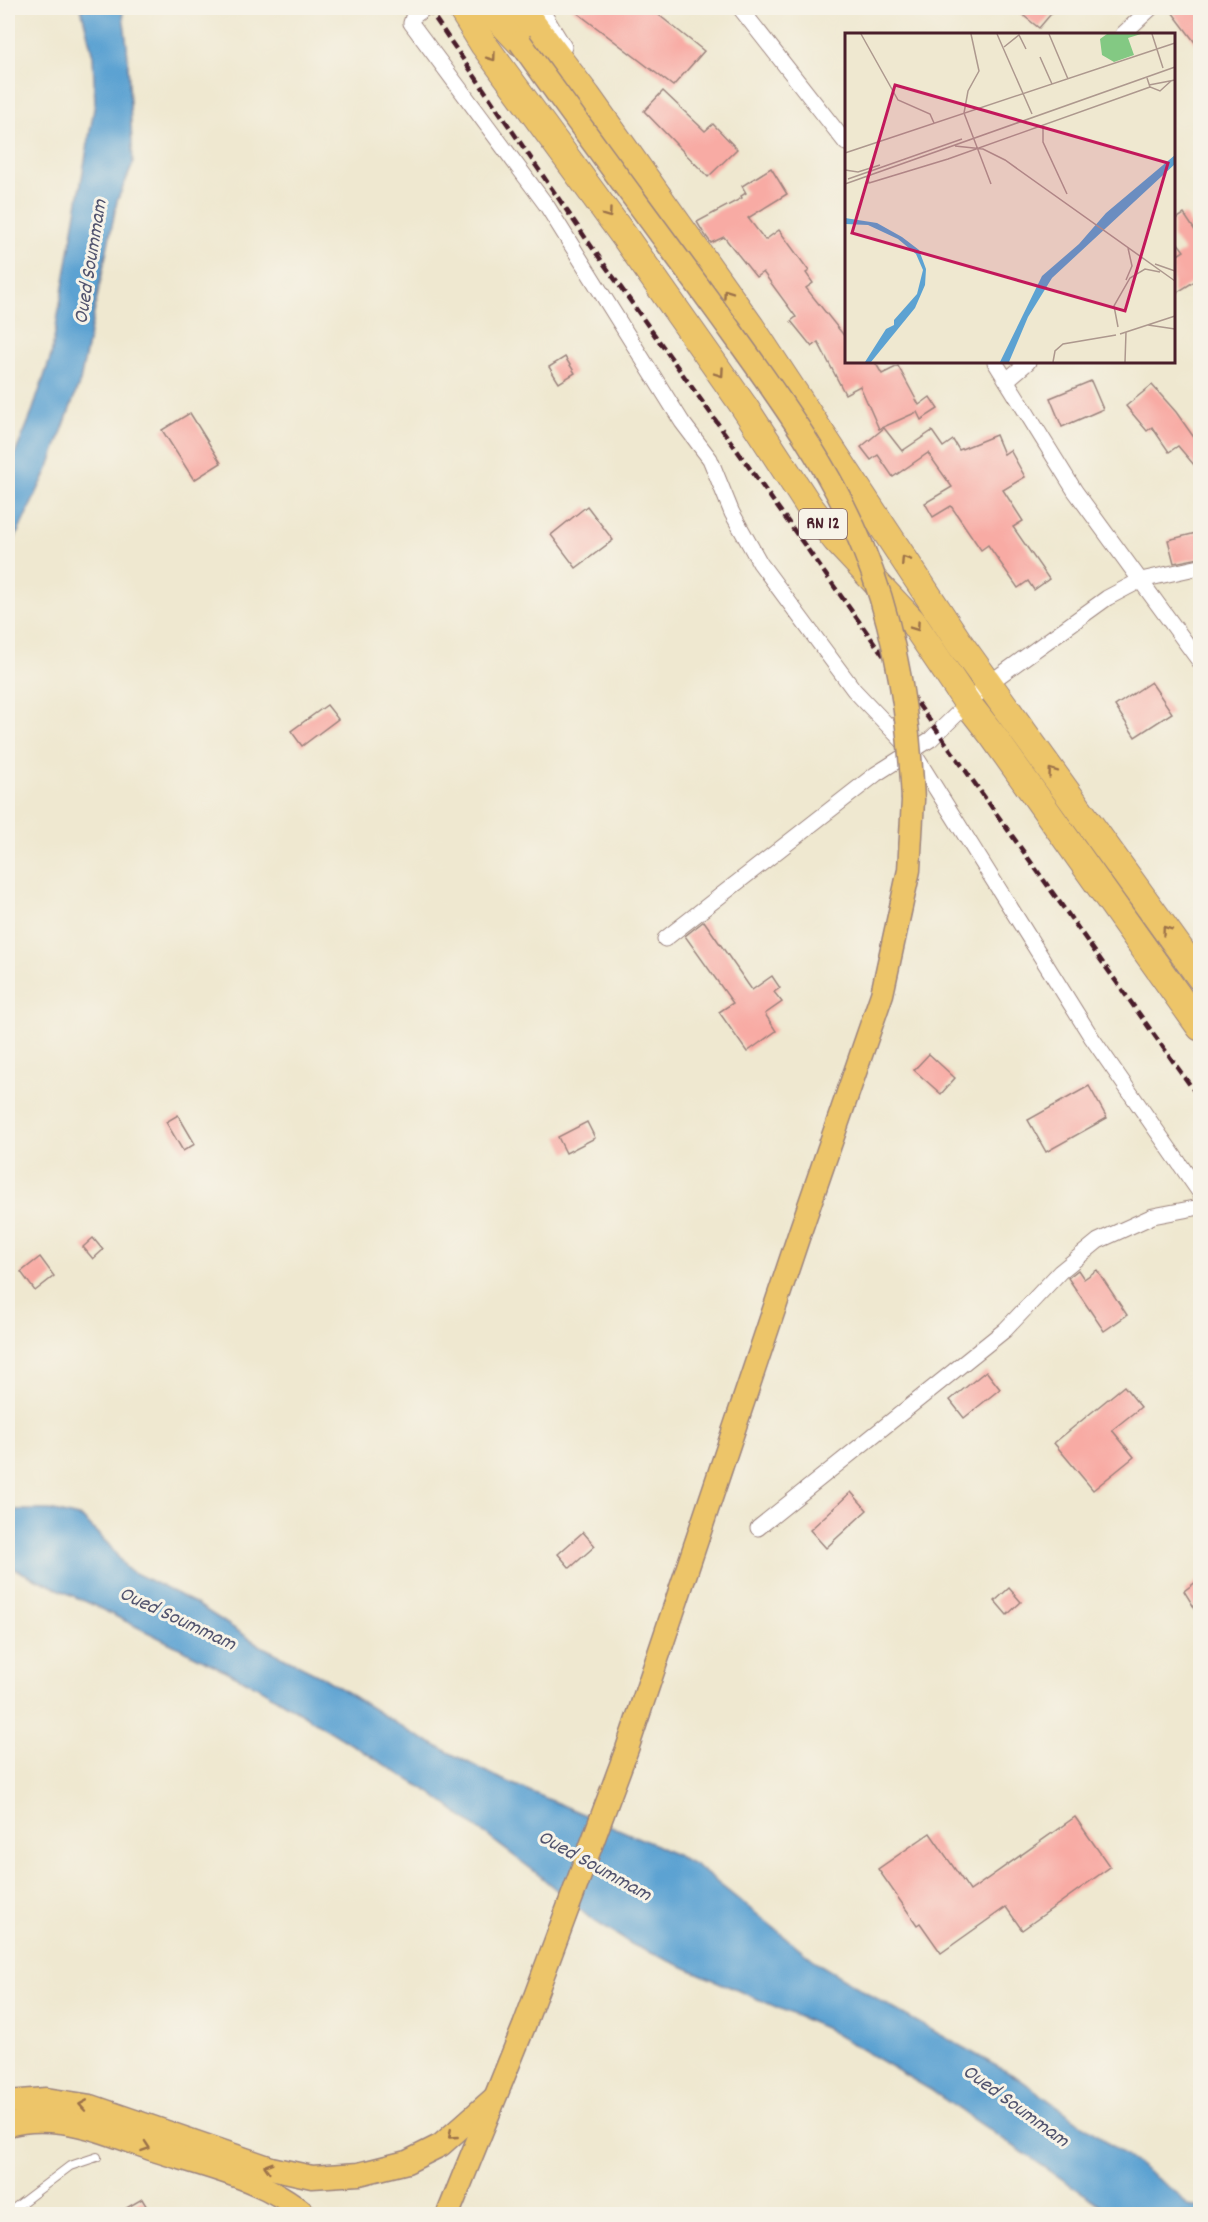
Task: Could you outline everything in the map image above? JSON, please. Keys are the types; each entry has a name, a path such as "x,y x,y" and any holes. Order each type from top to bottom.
{"highway":[{"name":"RN 12","path":"461,8 483,45 624,236 743,405 808,506 836,540 912,621 968,704 1200,1028"},
{"path":"488,8 520,42"},
{"path":"499,8 520,42"},
{"name":"RN 12","path":"520,8 587,96 752,327 960,644 1200,977"}],"main road":[{"path":"450,2212 524,2026 627,1749 882,994 909,870 913,800 910,743 897,656 864,550 836,490 788,409 520,42"},
{"path":"8,2102 46,2099 92,2106 271,2168 312,2177 359,2174 407,2162 441,2145 496,2096"},
{"path":"8,2125 19,2122 63,2122 110,2134 258,2185 294,2204 305,2214"}],"street":[{"path":"425,8 413,16 411,23 547,206 682,422 710,459 732,513 760,563 854,690 913,752 1092,1038 1200,1193"},
{"path":"540,8 565,49 587,96"},
{"path":"740,8 845,142"},
{"path":"1124,33 1151,8"},
{"path":"996,363 1075,491 1200,662"},
{"path":"1007,380 1027,363"},
{"path":"665,939 876,774 931,739 988,684 1107,598 1141,580 1200,567"},
{"path":"758,1528 1005,1330 1060,1272 1098,1241 1153,1216 1200,1207"}],"lane":[{"path":"8,2213 70,2166 97,2157"}],"water":[{"name":"Oued Soummam","path":"81,8 122,8 127,45 133,164 117,201 80,381 49,467 15,538 8,547 8,471 30,418 51,356 95,103 93,56"},
{"name":"Oued Soummam","path":"8,1510 50,1510 82,1518 109,1545 127,1569 195,1603 261,1646 321,1676 408,1731 494,1776 694,1864 819,1964 1018,2078 1178,2194 1188,2206 1200,2208 1200,2214 1114,2214 929,2089 827,2029 633,1945 591,1919 534,1871 431,1793 258,1687 91,1604 8,1566"}],"building":[{"path":"571,8 650,8 704,51 673,86"},
{"path":"1014,8 1056,8 1039,28"},
{"path":"1169,8 1200,8 1200,49"},
{"path":"663,91 705,131 713,124 737,149 708,177 644,111"},
{"path":"771,168 787,194 748,218 765,240 779,230 809,271 806,273 813,283 806,288 845,337 845,363 876,363 882,374 898,366 919,405 930,397 938,409 921,420 917,412 879,429 860,386 845,394 818,342 812,347 791,321 796,317 763,272 756,277 724,237 711,243 697,222 742,198 741,196 746,193 742,186"},
{"path":"1184,214 1200,238 1200,278 1175,294 1175,257 1184,251 1175,240 1175,220"},
{"path":"565,357 575,373 559,383 549,367"},
{"path":"1091,381 1103,409 1062,427 1050,398"},
{"path":"1152,385 1176,412 1200,446 1200,472 1178,446 1169,452 1152,427 1147,431 1126,406"},
{"path":"190,413 221,463 194,480 162,430"},
{"path":"884,428 902,451 932,431 943,447 953,440 959,450 996,435 1004,454 1010,450 1025,477 1003,490 1023,521 1013,527 1049,579 1034,590 1028,581 1018,588 988,545 981,550 951,506 933,517 925,503 952,487 928,453 893,477 878,455 871,460 861,447"},
{"path":"587,506 613,540 576,568 551,535"},
{"path":"1200,532 1200,558 1174,563 1168,540"},
{"path":"1151,682 1172,713 1135,737 1115,706"},
{"path":"327,705 338,719 302,746 291,731"},
{"path":"704,921 752,990 772,976 780,988 774,992 782,1002 765,1014 776,1031 747,1052 719,1012 733,1003 685,936"},
{"path":"929,1054 955,1078 941,1094 914,1070"},
{"path":"1089,1086 1107,1118 1046,1152 1028,1120"},
{"path":"178,1115 195,1144 183,1151 166,1122"},
{"path":"587,1122 595,1138 566,1153 558,1137"},
{"path":"93,1238 103,1250 93,1259 83,1247"},
{"path":"40,1257 54,1276 35,1291 21,1272"},
{"path":"1078,1270 1084,1279 1097,1270 1127,1315 1104,1331 1068,1278"},
{"path":"986,1371 1000,1389 964,1418 950,1400"},
{"path":"1124,1386 1141,1407 1112,1430 1134,1457 1093,1490 1054,1443"},
{"path":"851,1492 867,1510 826,1548 810,1530"},
{"path":"583,1532 595,1546 570,1568 558,1554"},
{"path":"1200,1579 1200,1617 1184,1591"},
{"path":"1009,1588 1021,1602 1007,1615 995,1601"},
{"path":"1075,1817 1110,1867 1022,1930 1006,1907 941,1953 920,1923 917,1925 878,1869 930,1833 970,1891"},
{"path":"142,2199 151,2214 116,2214"}],"railway":[{"path":"428,8 589,243 1200,1099"}]}
